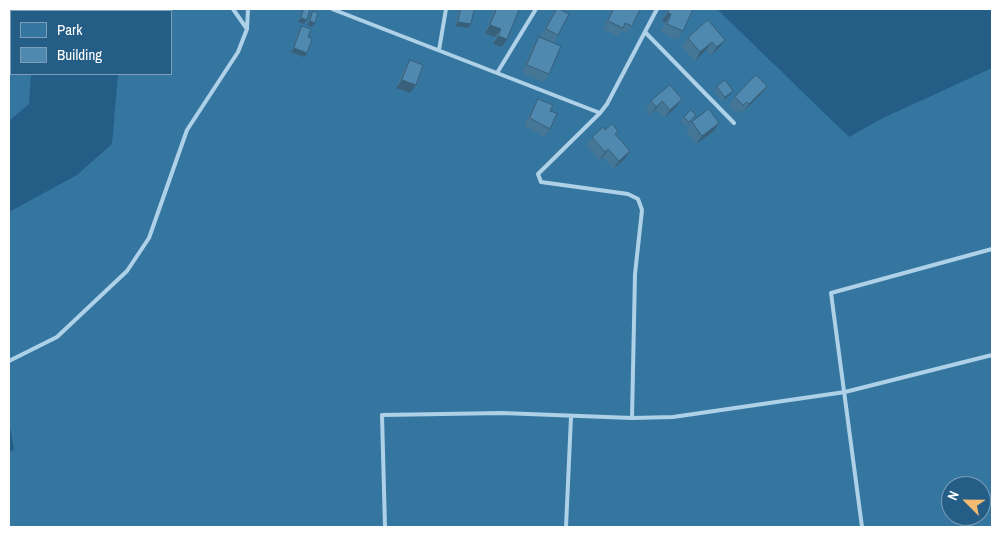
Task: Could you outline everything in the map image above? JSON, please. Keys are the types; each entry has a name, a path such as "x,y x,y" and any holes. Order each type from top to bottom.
{"lane":[{"path":"233,9 246,29"},
{"path":"9,361 57,336 128,271 149,238 187,130 238,52 246,29 248,9"},
{"path":"332,9 345,11 600,113"},
{"path":"439,50 446,9"},
{"path":"497,73 536,9"},
{"path":"632,418 635,274 642,210 638,199 628,194 542,182 538,174 607,104 657,9"},
{"path":"645,32 734,123"},
{"path":"862,527 831,293 992,249"},
{"path":"385,527 382,415 502,413 632,418 673,417 844,392 992,355"},
{"path":"566,527 571,416"}],"green space":[{"path":"9,9 35,9 10,10 10,75 31,75 29,104 9,121"},
{"path":"125,9 717,9 849,137 883,118 992,68 992,527 9,527 9,453 14,449 9,422 9,212 77,175 112,144 118,75 172,75 172,10"}],"building":[{"path":"304,9 310,9 307,20 301,18"},
{"path":"461,9 474,9 471,24 458,22"},
{"path":"497,9 519,10 507,39 498,36 501,29 490,25"},
{"path":"557,9 569,14 558,35 546,29"},
{"path":"614,9 640,9 632,26 625,23 623,28 608,21"},
{"path":"670,9 693,9 683,31 667,24 671,14 668,13"},
{"path":"313,11 318,13 315,23 310,21"},
{"path":"708,20 725,40 717,47 712,42 700,52 688,38"},
{"path":"302,26 311,29 308,37 312,39 307,53 294,48"},
{"path":"539,37 561,46 549,74 527,65"},
{"path":"410,60 423,65 416,85 402,80"},
{"path":"756,75 767,86 749,104 747,102 743,105 735,97"},
{"path":"725,80 733,91 725,97 717,87"},
{"path":"670,85 682,99 670,110 662,101 656,107 651,101"},
{"path":"538,99 553,105 550,111 557,113 550,129 530,118"},
{"path":"709,109 719,123 702,136 692,122"},
{"path":"691,110 696,115 689,122 684,117"},
{"path":"612,124 618,131 615,134 630,151 619,161 608,149 605,152 592,137 603,127 605,130"}],"waterway":[{"path":"9,48 10,42"}]}
